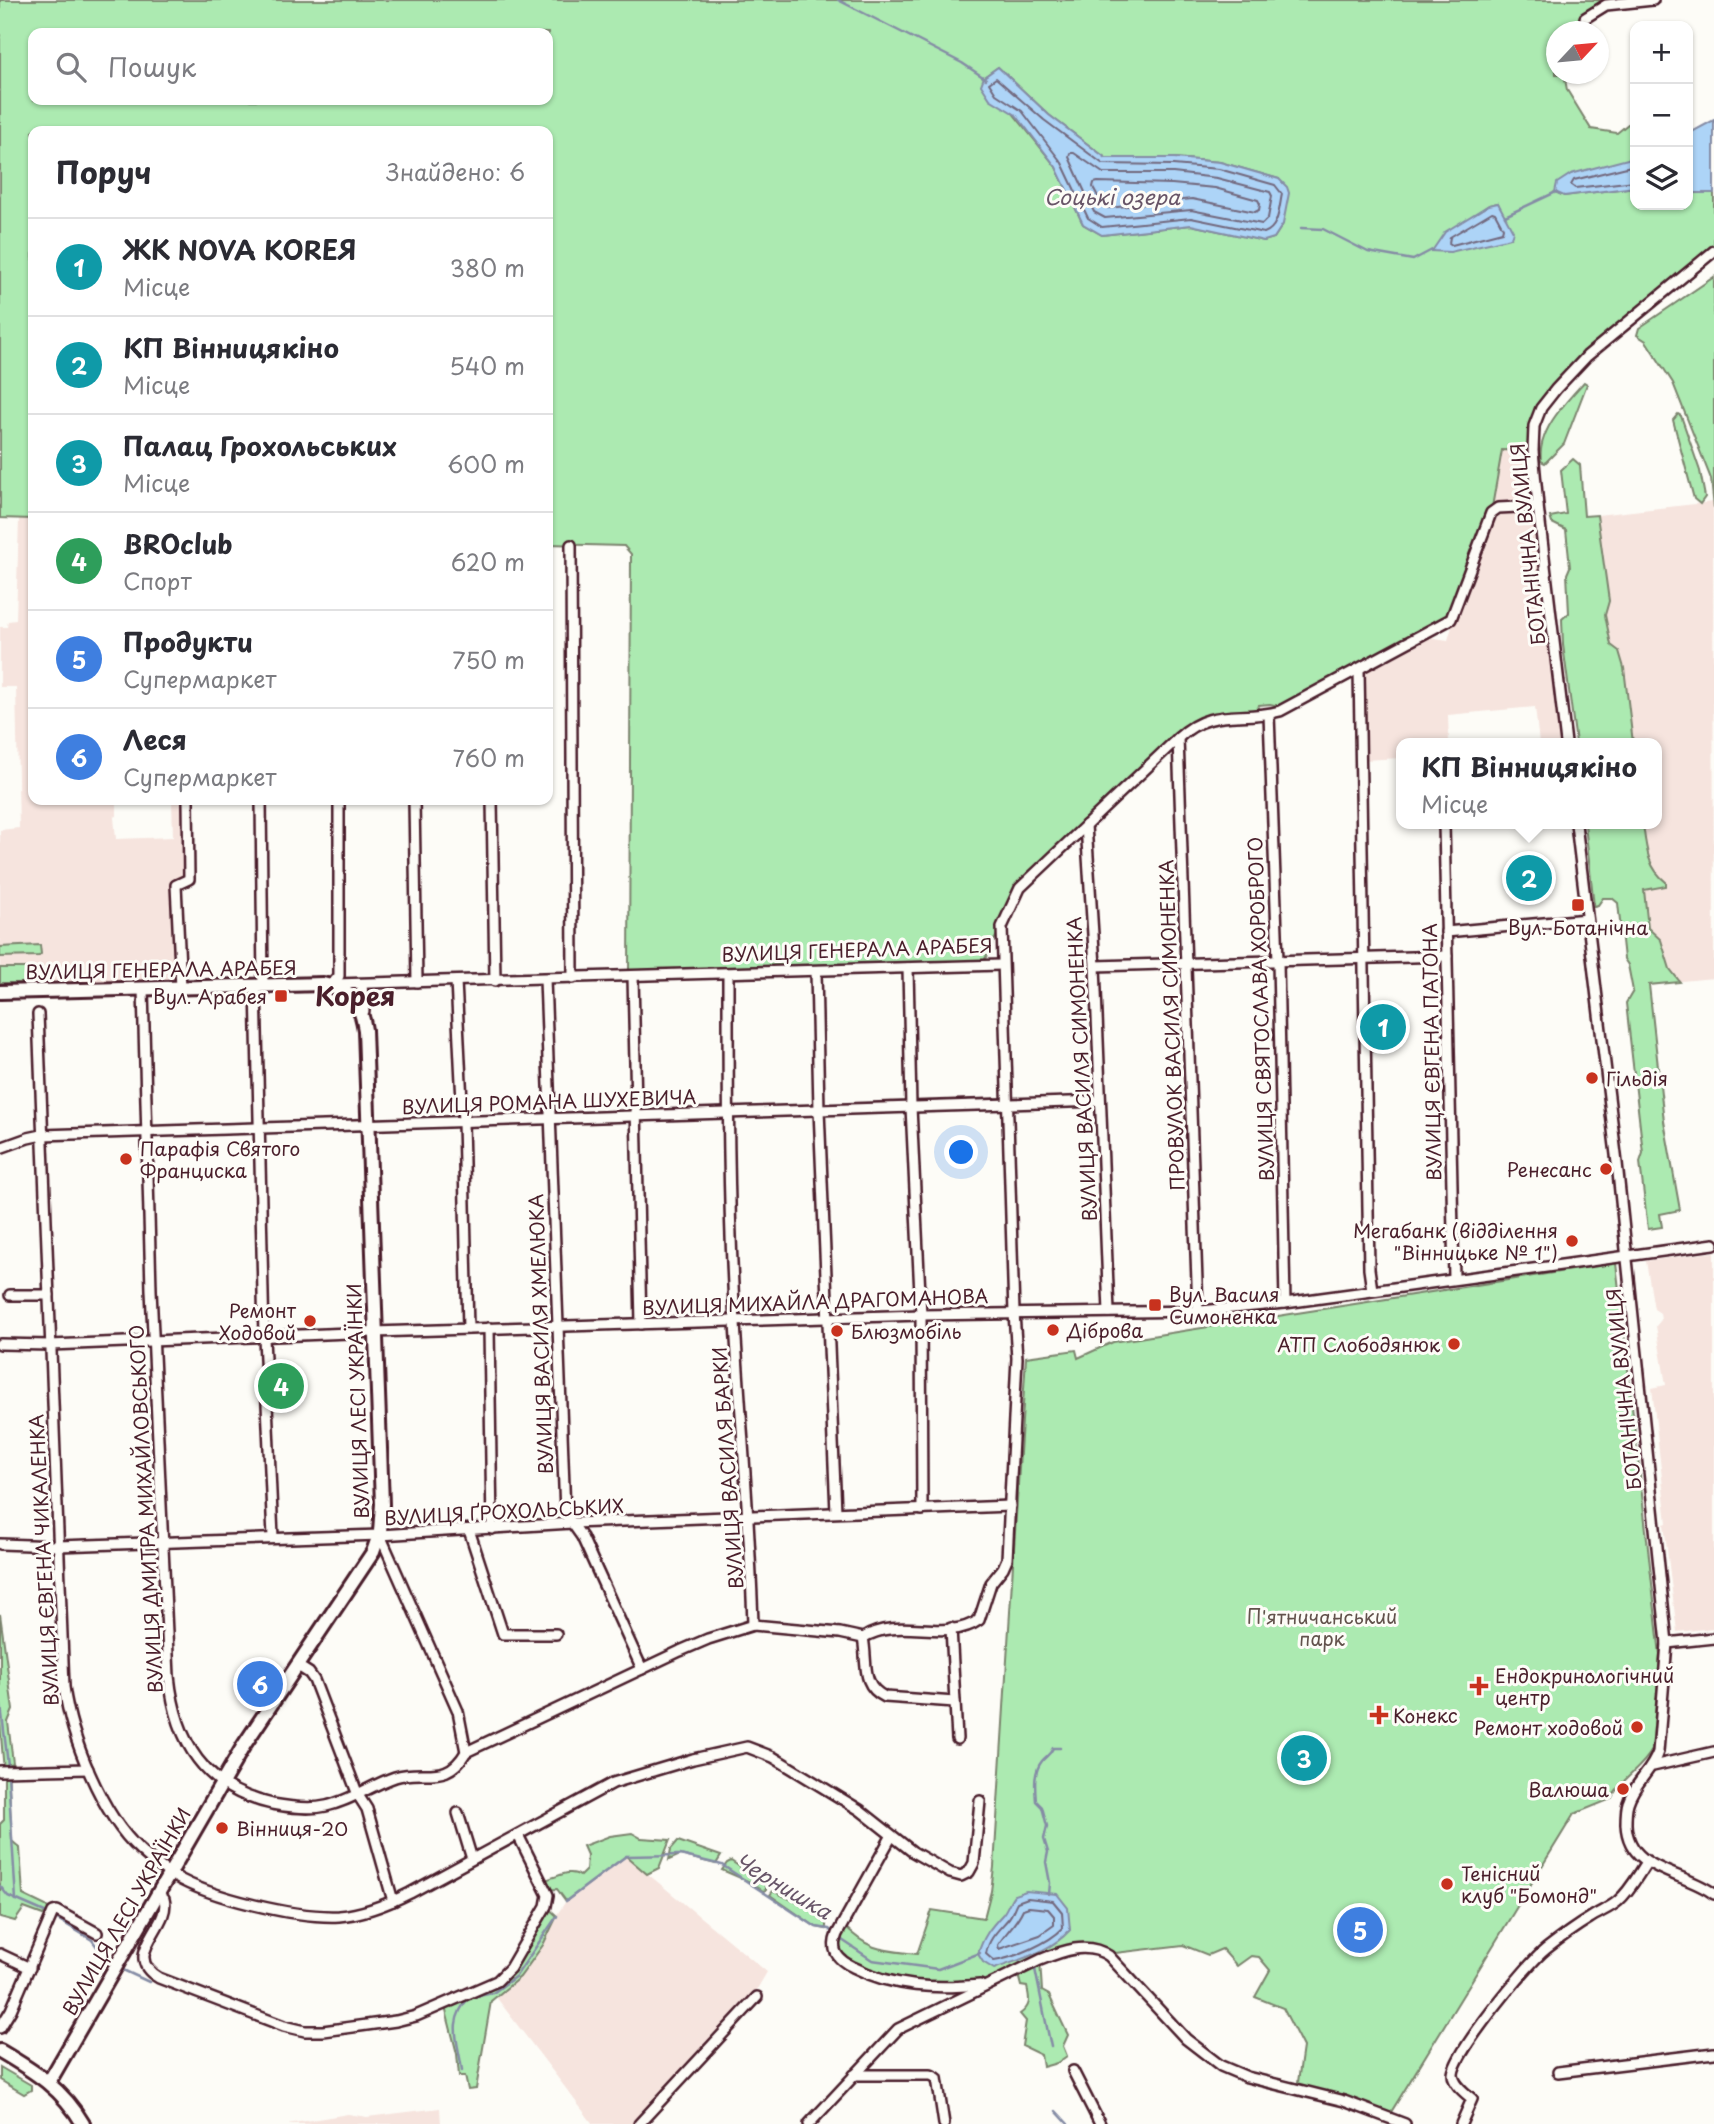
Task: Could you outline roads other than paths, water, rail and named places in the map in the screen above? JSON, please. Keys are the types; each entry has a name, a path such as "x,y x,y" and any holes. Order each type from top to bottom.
{"main road":[{"name":"ВУЛИЦЯ ГЕНЕРАЛА АРАБЕЯ","path":"0,992 328,984"},
{"name":"ВУЛИЦЯ ЛЕСІ УКРАЇНКИ","path":"49,2082 244,1745 369,1558 380,1535 382,1504 365,1030 354,998 328,984"},
{"path":"0,2051 49,2082 64,2097 83,2124"}],"street":[{"path":"1585,18 1606,5 1653,0"},
{"name":"БОТАНІЧНА ВУЛИЦЯ","path":"1565,738 1538,506 1534,426 1541,408 1587,356 1714,251"},
{"name":"ВУЛИЦЯ ГЕНЕРАЛА АРАБЕЯ","path":"328,984 1002,965 1002,927 1020,888 1178,738 1198,722 1209,718 1280,711 1451,619 1491,513 1498,508 1538,506"},
{"path":"571,544 573,978"},
{"path":"1359,670 1369,1256 1372,1290"},
{"name":"ВУЛИЦЯ СВЯТОСЛАВА ХОРОБРОГО","path":"1269,714 1278,961 1285,1303"},
{"name":"ПРОВУЛОК ВАСИЛЯ СИМОНЕНКА","path":"1178,738 1198,1311"},
{"path":"181,988 176,886 189,879 188,805"},
{"path":"261,805 259,1129 264,1337 273,1537"},
{"path":"328,984 339,976 339,805"},
{"path":"414,805 417,982"},
{"path":"492,805 495,981"},
{"name":"ВУЛИЦЯ ВАСИЛЯ СИМОНЕНКА","path":"1086,825 1095,966 1109,1312"},
{"name":"ВУЛИЦЯ ЄВГЕНА ПАТОНА","path":"1444,829 1454,1279"},
{"name":"БОТАНІЧНА ВУЛИЦЯ","path":"1577,829 1627,1254 1667,1643 1658,1752 1653,1766 1634,1790 1626,1815 1629,1840 1634,1850 1647,1863"},
{"path":"1446,932 1587,919"},
{"path":"1095,966 1447,956"},
{"path":"955,1702 898,1699 875,1692 869,1685 863,1639 892,1627 951,1628 972,1625 982,1614 990,1583 1007,1559 1017,1357 1002,965"},
{"path":"908,968 911,1107 921,1315 922,1510"},
{"path":"816,971 819,1110 836,1512"},
{"name":"ВУЛИЦЯ ВАСИЛЯ БАРКИ","path":"728,974 728,1112 735,1321 754,1625"},
{"path":"633,976 641,1324"},
{"name":"ВУЛИЦЯ ВАСИЛЯ ХМЕЛЮКА","path":"545,979 565,1513 582,1537 642,1669"},
{"path":"456,981 463,1122 468,1329"},
{"path":"362,984 365,1030"},
{"name":"ВУЛИЦЯ ДМИТРА МИХАЙЛОВСЬКОГО","path":"143,989 153,1341 169,1676 175,1714 189,1746 217,1779 254,1798 298,1807 323,1807 400,1776 443,1773 457,1765 466,1752 708,1639 754,1625 840,1633 863,1639"},
{"name":"ВУЛИЦЯ ЄВГЕНА ЧИКАЛЕНКА","path":"38,1014 64,1687 71,1724 88,1769 115,1817 138,1848 170,1874 235,1899 309,1915 348,1914 393,1901 613,1783 747,1746 773,1757 860,1810 891,1837 950,1873 961,1876 969,1872 974,1863 980,1801"},
{"name":"ВУЛИЦЯ РОМАНА ШУХЕВИЧА","path":"0,1148 42,1135 1100,1101"},
{"name":"ВУЛИЦЯ МИХАЙЛА ДРАГОМАНОВА","path":"0,1344 50,1345 921,1315 1198,1311 1285,1303 1714,1244"},
{"path":"10,1295 49,1295"},
{"path":"489,1328 492,1529"},
{"name":"ВУЛИЦЯ ҐРОХОЛЬСЬКИХ","path":"0,1544 58,1546 380,1535 572,1523 1010,1506"},
{"path":"470,1530 503,1634 556,1634"},
{"path":"380,1535 458,1711 466,1752"},
{"path":"951,1628 957,1739"},
{"path":"1667,1643 1714,1638"},
{"path":"298,1665 314,1680 358,1795 369,1814 393,1901"},
{"path":"1653,1766 1714,1752"},
{"path":"0,1771 88,1769"},
{"path":"458,1813 472,1859"},
{"path":"158,1895 164,1899 165,1908 144,1957 146,1968 159,1978 284,2026 305,2031 387,2023 416,2016 497,1981 510,1968 546,1906 548,1895 518,1835"},
{"path":"891,1837 837,1934 833,1945 836,1955 848,1965 889,1982 944,1988 989,1984"},
{"path":"1461,2124 1472,2099 1455,2082 1455,2066 1476,2032 1514,1982 1544,1950 1616,1903 1647,1863 1699,1884 1714,1894"},
{"path":"0,2028 30,1968 52,1913 57,1911 97,1933"},
{"path":"809,2124 898,2029 1063,1951 1081,1948 1104,1952 1112,1958 1186,2039 1221,2066 1247,2077 1329,2096 1387,2120 1405,2124"},
{"path":"0,1954 30,1968"},
{"path":"639,2124 757,1997"},
{"path":"1558,2072 1714,2053"},
{"path":"1073,2071 1100,2124"},
{"path":"854,2075 931,2074 937,2078 944,2124"}],"water":[{"name":"Соцькі озера","path":"998,67 1049,115 1106,158 1174,158 1220,162 1279,179 1289,193 1283,224 1274,238 1264,241 1191,225 1102,235 1083,224 1056,167 1016,115 990,99 981,85 984,77"},
{"path":"1714,120 1714,193 1693,193 1693,131"},
{"path":"1630,158 1630,188 1564,196 1555,192 1557,183 1571,174"},
{"path":"1498,203 1513,231 1511,238 1450,252 1432,251 1445,232 1489,205"},
{"path":"1026,1891 1057,1894 1068,1908 1070,1930 1044,1949 994,1969 983,1962 978,1954 982,1943 1014,1895"}],"waterway":[{"path":"838,0 962,63 986,79"},
{"path":"1505,216 1556,192"},
{"path":"1301,228 1323,229 1368,252 1413,260 1432,250"},
{"path":"0,1697 8,1765"},
{"path":"1049,1894 1046,1862 1048,1852 1044,1839 1047,1826 1042,1807 1036,1801 1035,1780 1042,1761 1053,1748 1060,1748"},
{"path":"8,1775 16,1900"},
{"name":"Чернишка","path":"566,1901 626,1856 680,1855 722,1865 816,1927 829,1929 833,1933"},
{"path":"0,1886 8,1896 47,1913"},
{"name":"Чернишка","path":"462,2071 456,2033 462,2007 469,1998 493,1993 516,1976 557,1916"},
{"name":"Чернишка","path":"54,1917 92,1940 106,1959"},
{"name":"Чернишка","path":"842,1940 872,1960 938,1969 980,1953"},
{"name":"Чернишка","path":"1035,1969 1051,2047"},
{"name":"Чернишка","path":"123,1970 149,1982"},
{"path":"1056,2111 1068,2124"}],"place":[{"name":"КП Вінницякіно","path":"1529,878"},
{"name":"Вул. Ботанічна","path":"1578,905"},
{"name":"Вул. Арабея","path":"281,996"},
{"name":"ЖК NOVA KOREЯ","path":"1383,1027"},
{"name":"Гільдія","path":"1592,1078"},
{"name":"Парафія Святого Франциска","path":"126,1159"},
{"name":"Ренесанс","path":"1606,1169"},
{"name":"Мегабанк (відділення \"Вінницьке № 1\")","path":"1572,1241"},
{"name":"Вул. Василя Симоненка","path":"1155,1305"},
{"name":"Ремонт Ходовой","path":"310,1321"},
{"name":"Діброва","path":"1053,1330"},
{"name":"Блюзмобіль","path":"837,1331"},
{"name":"АТП Слободянюк","path":"1454,1344"},
{"name":"BROclub","path":"281,1386"},
{"name":"Леся","path":"260,1684"},
{"name":"Ендокринологічний центр","path":"1479,1686"},
{"name":"Конекс","path":"1379,1715"},
{"name":"Ремонт ходовой","path":"1637,1727"},
{"name":"Палац Грохольських","path":"1304,1758"},
{"name":"Валюша","path":"1623,1789"},
{"name":"Вінниця-20","path":"222,1828"},
{"name":"Тенісний клуб \"Бомонд\"","path":"1447,1884"},
{"name":"Продукти","path":"1360,1930"}],"district":[{"name":"Корея","path":"355,995"}],"park label":[{"name":"П'ятничанський парк","path":"1322,1627"}]}
